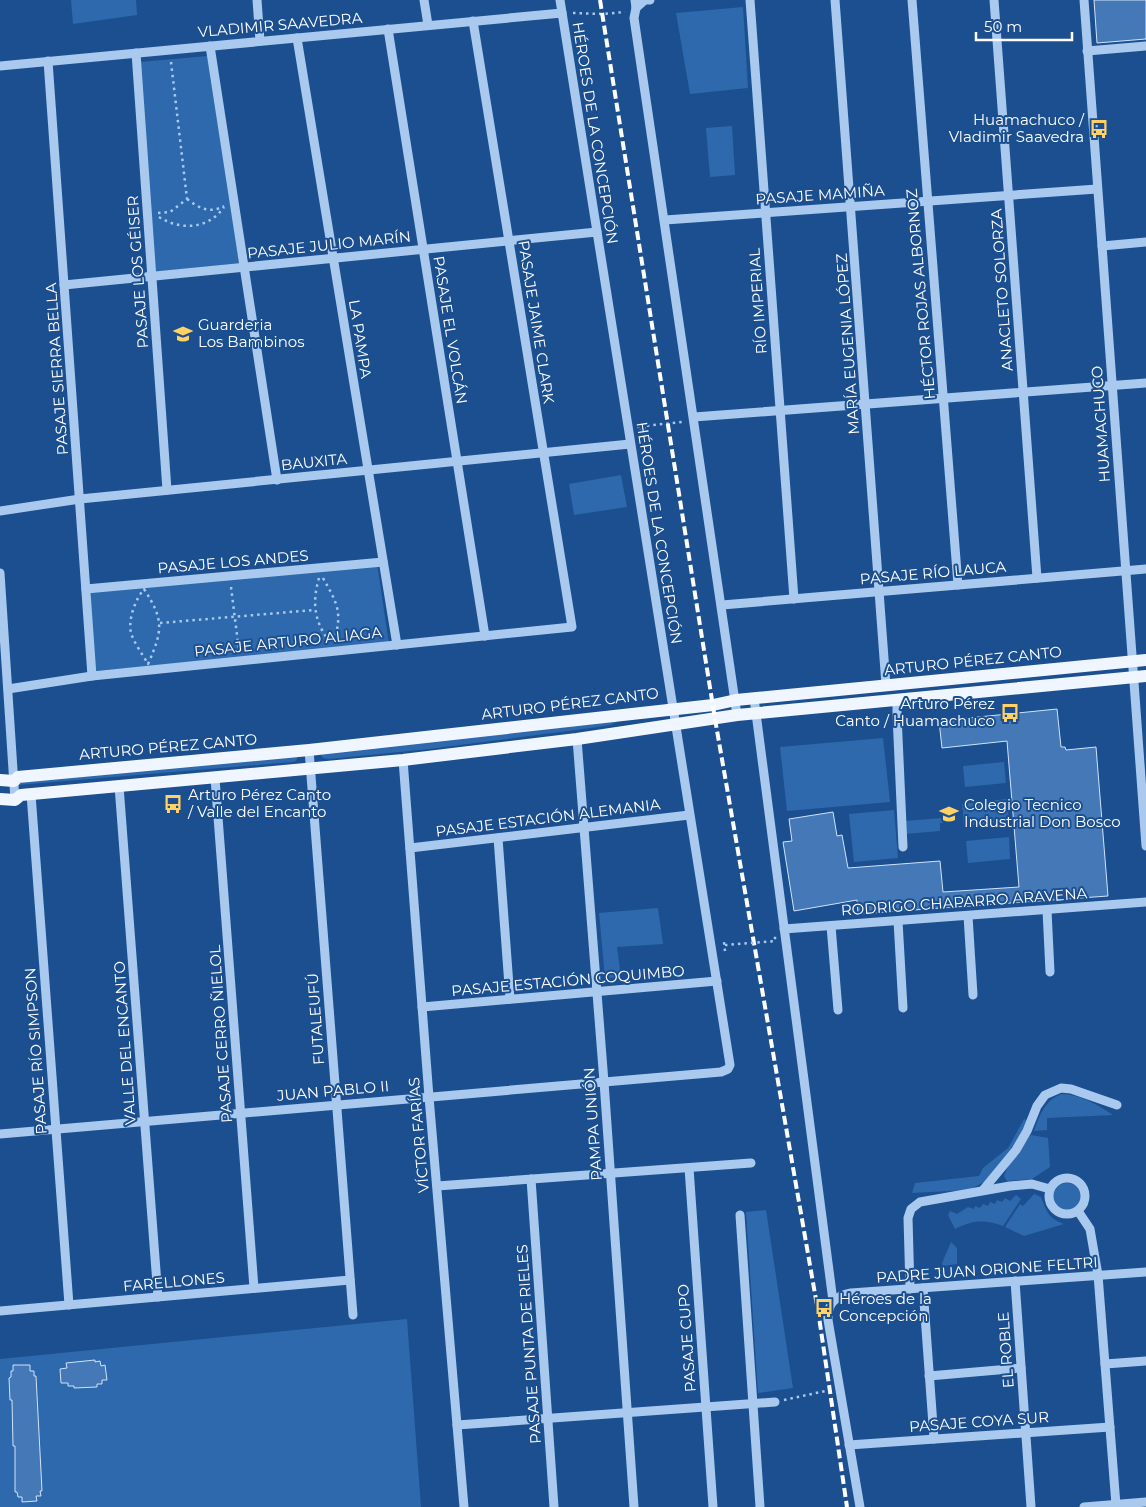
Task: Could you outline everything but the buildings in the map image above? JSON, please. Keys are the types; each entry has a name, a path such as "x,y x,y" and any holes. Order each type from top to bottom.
{"main road":[{"name":"ARTURO PÉREZ CANTO","path":"0,780 14,781 18,776 309,750 713,705 754,698 1140,661"},
{"name":"ARTURO PÉREZ CANTO","path":"0,799 15,800 21,795 311,770 403,760 577,739 756,713 1140,677"}],"street":[{"path":"257,0 260,41"},
{"path":"424,0 428,25"},
{"name":"HÉROES DE LA CONCEPCIÓN","path":"560,0 689,815 730,1061 728,1069"},
{"path":"650,0 645,0 635,7 738,715"},
{"name":"RÍO IMPERIAL","path":"750,0 794,599"},
{"name":"MARÍA EUGENIA LÓPEZ","path":"835,0 886,685"},
{"name":"HÉCTOR ROJAS ALBORNOZ","path":"912,0 958,585"},
{"name":"ANACLETO SOLORZA","path":"994,0 1037,578"},
{"name":"HUAMACHUCO","path":"1084,0 1126,571 1140,661 1146,844"},
{"name":"VLADIMIR SAAVEDRA","path":"0,66 562,13"},
{"name":"PASAJE JAIME CLARK","path":"473,21 572,627"},
{"name":"PASAJE EL VOLCÁN","path":"388,29 485,636"},
{"name":"LA PAMPA","path":"297,38 397,645"},
{"path":"210,46 277,480"},
{"path":"1087,51 1146,46"},
{"name":"PASAJE LOS GÉISER","path":"136,52 167,490"},
{"name":"PASAJE SIERRA BELLA","path":"48,61 92,676"},
{"name":"PASAJE MAMIÑA","path":"665,220 1097,189"},
{"name":"PASAJE JULIO MARÍN","path":"64,285 597,232"},
{"path":"1102,246 1146,242"},
{"path":"694,417 1146,382"},
{"name":"BAUXITA","path":"0,511 80,499 630,444"},
{"name":"PASAJE LOS ANDES","path":"86,589 383,562"},
{"name":"PASAJE RÍO LAUCA","path":"722,605 1146,569"},
{"path":"0,574 15,800"},
{"name":"PASAJE ARTURO ALIAGA","path":"8,689 92,676 572,627"},
{"path":"754,698 833,1301 828,1309 828,1320 860,1507"},
{"path":"897,700 896,715 903,846"},
{"name":"PAMPA UNIÓN","path":"577,739 604,1082 634,1507"},
{"name":"FUTALEUFÚ","path":"309,750 353,1315"},
{"name":"VÍCTOR FARÍAS","path":"403,760 429,1097 464,1507"},
{"name":"PASAJE CERRO ÑIELOL","path":"215,778 254,1288"},
{"name":"VALLE DEL ENCANTO","path":"120,786 158,1297"},
{"name":"PASAJE RÍO SIMPSON","path":"31,794 69,1305"},
{"name":"PASAJE ESTACIÓN ALEMANIA","path":"410,848 689,815"},
{"path":"498,838 510,999"},
{"name":"RODRIGO CHAPARRO ARAVENA","path":"784,929 1146,902"},
{"path":"1047,910 1050,972"},
{"path":"968,916 973,995"},
{"path":"898,921 903,1008"},
{"path":"831,926 838,1010"},
{"name":"PASAJE ESTACIÓN COQUIMBO","path":"422,1007 717,982"},
{"name":"JUAN PABLO II","path":"0,1134 721,1072 728,1069"},
{"path":"983,1190 1016,1150 1044,1095 1060,1088 1071,1089 1117,1105"},
{"path":"437,1186 752,1163"},
{"name":"PASAJE CUPO","path":"689,1168 713,1507"},
{"path":"1068,1178 1078,1182 1085,1191 1082,1207 1078,1211 1067,1214 1056,1210 1050,1200 1050,1189 1057,1181 1068,1178"},
{"name":"PASAJE PUNTA DE RIELES","path":"531,1179 554,1507"},
{"path":"910,1289 908,1218 911,1209 920,1202 1010,1186 1032,1184 1050,1189"},
{"path":"1078,1211 1090,1229 1098,1275 1116,1504"},
{"path":"740,1215 760,1507"},
{"name":"PADRE JUAN ORIONE FELTRI","path":"833,1301 844,1294 851,1293 1146,1272"},
{"name":"FARELLONES","path":"0,1311 350,1280"},
{"name":"EL ROBLE","path":"1015,1281 1031,1507"},
{"path":"923,1288 934,1439"},
{"path":"1105,1364 1146,1361"},
{"path":"929,1376 1021,1368"},
{"path":"457,1425 775,1402"},
{"name":"PASAJE COYA SUR","path":"849,1446 1110,1427"},
{"path":"1084,1507 1146,1502"}],"path":[{"path":"562,13 603,14 635,7"},
{"path":"179,62 171,62 187,199 202,209 208,210 217,210 226,204"},
{"path":"187,199 170,212 153,213 175,225 196,226 218,216 226,204"},
{"path":"226,204 228,214"},
{"path":"628,427 641,426 642,443 646,443 644,426 682,422 681,417 685,417 686,421 694,417"},
{"path":"321,572 333,593 338,615 333,646 325,635 314,610 317,584 321,572"},
{"path":"230,580 240,655"},
{"path":"134,590 153,588"},
{"path":"144,589 154,605 160,623 155,646 148,664"},
{"path":"144,589 136,601 131,632 134,642 148,664"},
{"path":"160,623 314,610"},
{"path":"138,665 157,663"},
{"path":"725,951 724,942 726,942 726,945 775,941 775,935"},
{"path":"775,1402 839,1388"}],"shaded area":[{"path":"71,0 136,0 137,15 73,24"},
{"path":"743,7 748,88 690,94 676,13"},
{"path":"207,56 239,263 154,272 140,62"},
{"path":"732,126 735,175 710,177 706,128"},
{"path":"621,475 627,507 574,515 569,484"},
{"path":"377,563 389,644 95,671 90,592"},
{"path":"619,721 610,725 591,728 429,749 329,759 323,758 321,755 323,753"},
{"path":"883,738 890,802 787,811 780,747"},
{"path":"298,756 296,761 292,762 18,785 16,779"},
{"path":"1004,762 1006,783 965,787 963,766"},
{"path":"1007,799 1009,822 964,826 962,804"},
{"path":"894,810 898,858 854,862 849,814"},
{"path":"942,818 943,823 940,823 940,831 905,834 904,821"},
{"path":"1009,837 1010,859 968,863 966,841"},
{"path":"658,908 663,944 617,947 621,977 605,978 599,913"},
{"path":"1061,1094 1082,1098 1113,1115 1047,1118 1047,1130 1034,1131 1038,1119 1047,1104"},
{"path":"1024,1119 1029,1121 1024,1134 988,1180 969,1190 912,1193 915,1183 979,1176 983,1168 1008,1148"},
{"path":"1031,1135 1048,1138 1050,1167 1032,1179 1007,1181 1004,1176 1009,1165"},
{"path":"1067,1183 1077,1187 1081,1197 1077,1207 1067,1211 1057,1207 1053,1197 1057,1187"},
{"path":"1034,1194 1041,1197 1051,1217 1064,1224 1024,1236 1005,1227 1020,1204 1023,1206"},
{"path":"1016,1195 1021,1199 1003,1226 990,1222 979,1222 955,1229 948,1215 950,1211 957,1214 968,1207 974,1209 975,1206 980,1208 983,1204 988,1206 990,1202 995,1204 997,1200 1002,1202 1005,1198 1010,1201"},
{"path":"766,1210 793,1388 758,1393 746,1212"},
{"path":"951,1242 957,1248 957,1264 943,1266 942,1263"},
{"path":"407,1319 421,1507 0,1507 0,1359"}],"railway":[{"path":"600,0 715,719 819,1317 847,1507"}],"place":[{"name":"Huamachuco / Vladimir Saavedra","path":"1099,129"},
{"name":"Guarderia Los Bambinos","path":"183,334"},
{"name":"Arturo Pérez Canto / Huamachuco","path":"1010,713"},
{"name":"Arturo Pérez Canto / Valle del Encanto","path":"173,804"},
{"name":"Colegio Tecnico Industrial Don Bosco","path":"949,814"},
{"name":"Héroes de la Concepción","path":"824,1308"}]}
